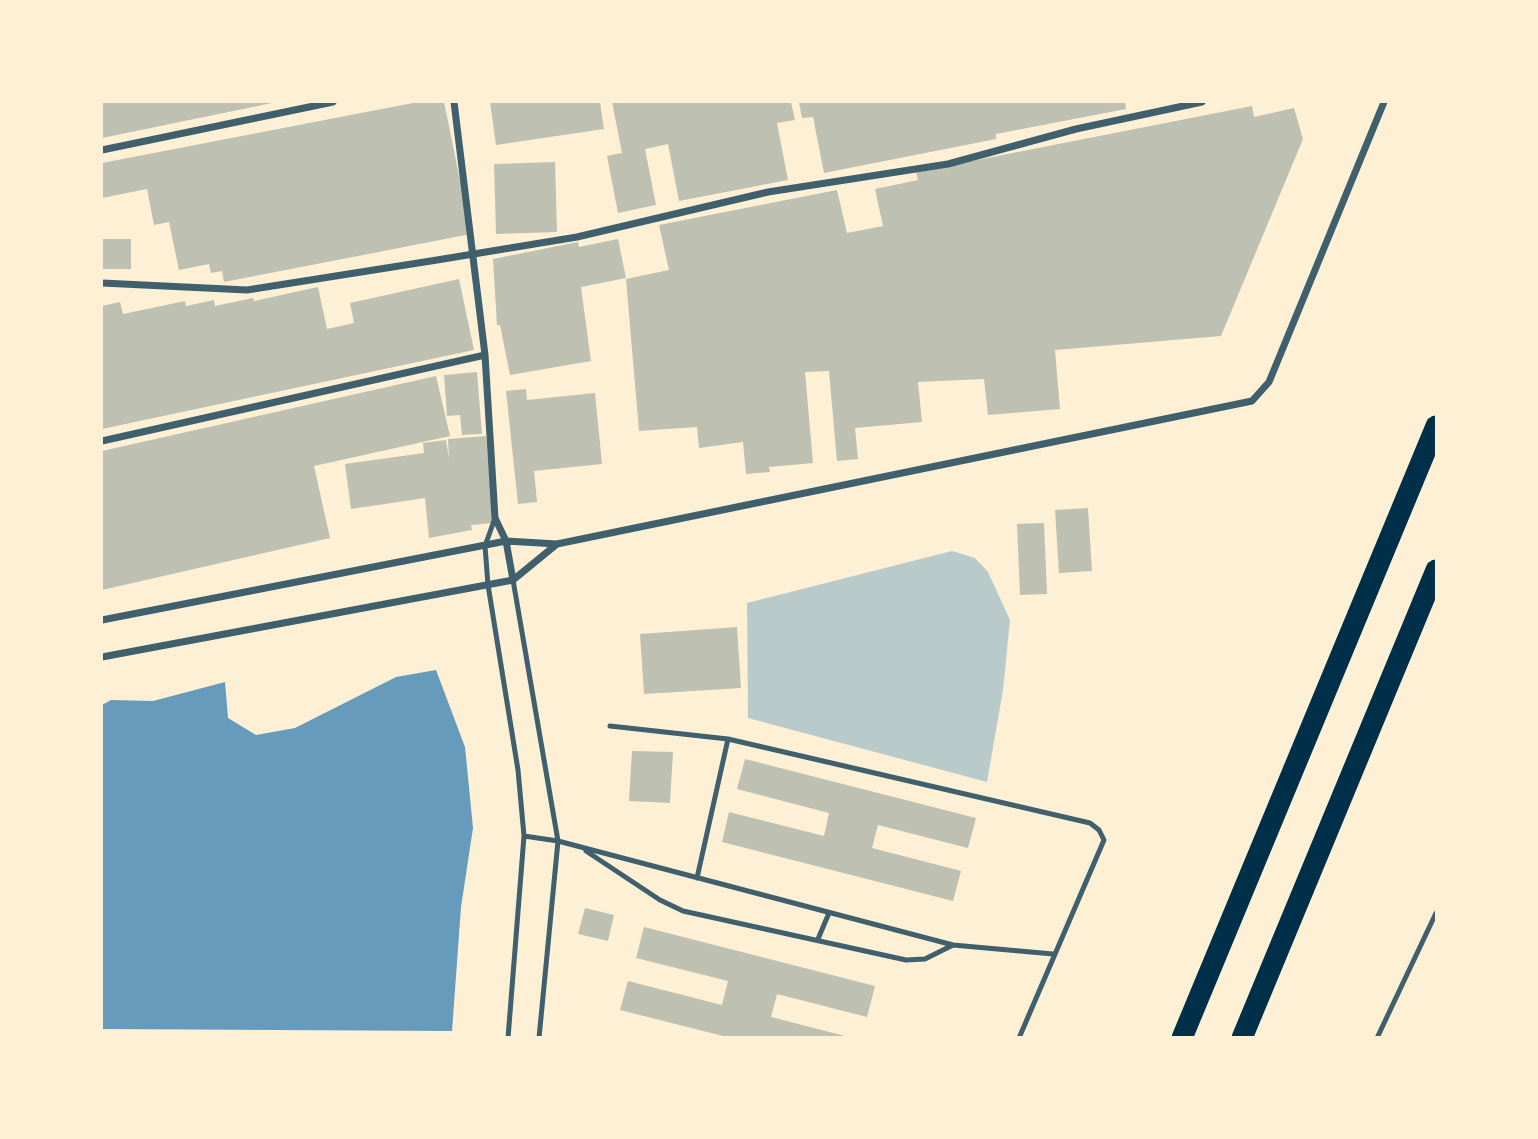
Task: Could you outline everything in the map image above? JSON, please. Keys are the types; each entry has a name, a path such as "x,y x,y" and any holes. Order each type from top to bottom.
{"highway":[{"path":"1182,1038 1437,426"},
{"path":"1242,1038 1437,569"}],"street":[{"path":"102,150 333,102"},
{"path":"454,102 485,355 495,518 506,541 513,580"},
{"path":"102,283 247,290 577,237 768,192 948,163 1076,129 1202,102"},
{"path":"102,620 506,541 557,544 1252,401 1263,393 1269,382 1384,102"},
{"path":"102,441 485,355"},
{"path":"102,657 513,580 557,544"}],"lane":[{"path":"495,518 485,546 488,585 518,770 524,836 508,1038"},
{"path":"513,580 558,841 539,1038"},
{"path":"610,726 728,738 1090,823 1100,830 1104,840 1019,1038"},
{"path":"697,878 728,738"},
{"path":"524,836 558,841 953,945 1053,954"},
{"path":"581,847 660,900 683,911 906,960 925,958 953,945"},
{"path":"818,939 829,913"},
{"path":"1377,1038 1437,913"}],"shaded area":[{"path":"952,551 975,558 988,572 1010,620 1003,690 987,782 748,718 747,603"}],"water":[{"path":"436,670 465,747 473,828 461,907 452,1031 102,1029 102,705 111,700 153,701 225,682 228,718 256,735 295,728 396,677"}],"building":[{"path":"102,102 272,102 272,103 102,138"},
{"path":"418,102 444,102 471,234 224,282 222,271 211,273 209,264 179,270 169,222 154,225 147,189 102,198 102,163"},
{"path":"490,102 600,102 604,129 496,145"},
{"path":"612,102 791,102 795,120 777,123 788,180 679,201 668,144 645,149 656,205 618,213 607,156 622,153"},
{"path":"799,102 1125,102 1126,109 996,134 996,139 824,173 813,117 802,118"},
{"path":"1252,106 1254,117 1294,108 1303,139 1221,336 1055,350 1060,409 988,415 984,379 918,382 922,422 855,428 858,459 837,461 829,371 805,372 813,463 769,467 770,472 746,474 743,442 699,448 697,427 639,431 626,279 669,270 659,225 837,190 847,233 883,226 875,189 918,180 916,172"},
{"path":"555,162 557,232 496,234 494,164"},
{"path":"102,239 131,239 131,269 102,269"},
{"path":"618,239 626,278 581,287 591,361 510,375 500,325 497,325 493,259 578,242 579,247"},
{"path":"459,279 474,350 102,429 102,306 120,302 123,314 185,301 186,306 214,300 215,306 253,298 254,301 318,287 327,329 354,323 350,303"},
{"path":"477,372 482,434 462,435 460,415 447,416 444,375"},
{"path":"436,376 450,436 314,466 330,538 102,590 102,451"},
{"path":"526,389 527,400 595,393 602,464 534,471 537,502 518,504 506,391"},
{"path":"486,436 493,523 471,525 472,530 429,538 425,498 351,509 345,464 424,453 423,443 446,440 449,459 448,439"},
{"path":"1088,508 1092,571 1059,573 1055,510"},
{"path":"1044,523 1047,594 1020,595 1017,524"},
{"path":"737,627 741,688 644,694 640,634"},
{"path":"632,751 673,752 670,803 629,801"},
{"path":"745,759 976,818 968,848 878,825 872,848 961,871 953,901 722,842 729,812 824,836 829,813 737,789"},
{"path":"585,908 614,915 608,941 578,934"},
{"path":"644,927 875,986 867,1017 777,994 771,1017 849,1037 727,1037 620,1010 628,981 722,1005 728,981 636,958"}]}
